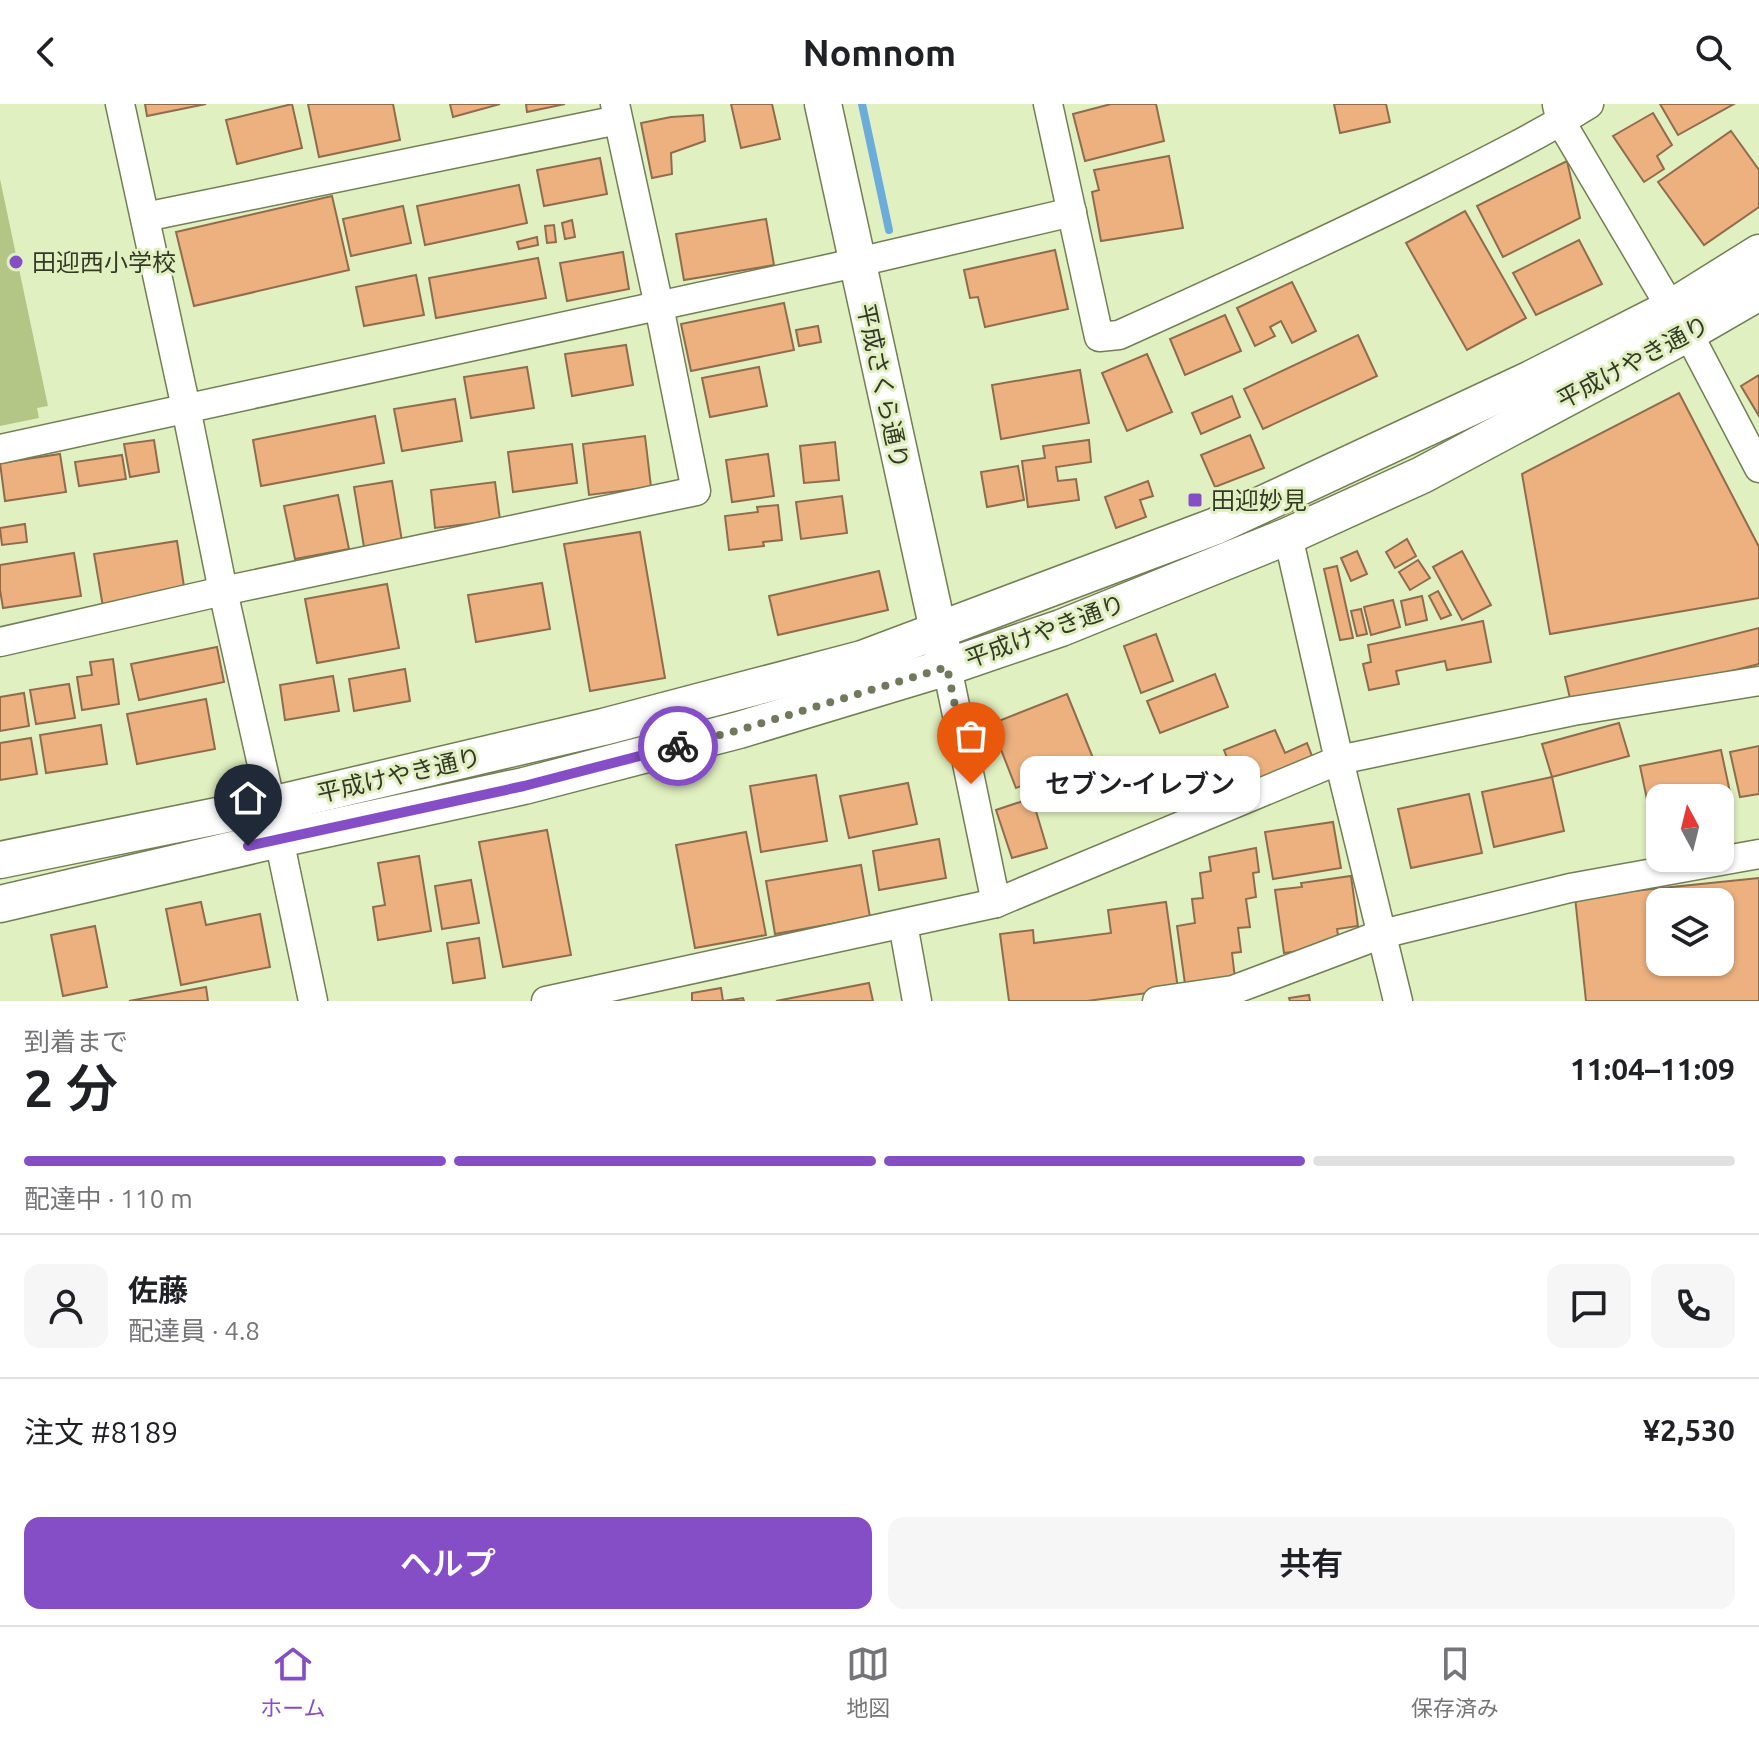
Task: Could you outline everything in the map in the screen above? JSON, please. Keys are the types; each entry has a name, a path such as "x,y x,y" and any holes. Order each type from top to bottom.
{"street":[{"path":"120,104 271,805"},
{"name":"平成さくら通り","path":"823,104 947,667"},
{"path":"1048,104 1099,337 1119,335 1325,241 1492,159 1559,113 1589,104"},
{"path":"0,642 223,591 696,491 617,112 145,217"},
{"path":"1559,113 1680,320 1759,468"},
{"path":"0,449 856,263 1072,212"},
{"name":"平成けやき通り","path":"0,904 524,786 739,730 947,667 1061,628 1288,536 1422,475 1680,320 1759,253"},
{"name":"平成けやき通り","path":"0,860 271,805 648,715 862,659 1216,526 1529,380 1759,292"},
{"path":"1288,536 1398,1001"},
{"path":"947,667 996,903"},
{"path":"546,1001 996,903 1339,760 1573,711 1759,681"},
{"path":"279,839 313,1001"},
{"path":"1157,1001 1234,995 1382,934 1570,888 1759,854"},
{"path":"903,924 917,1001"}],"green space":[{"path":"0,179 48,406 37,408 39,418 0,426"}],"building":[{"path":"145,104 206,104 147,116"},
{"path":"292,104 302,148 237,164 226,120"},
{"path":"308,104 393,104 400,140 319,157"},
{"path":"450,104 500,104 453,117"},
{"path":"526,104 565,104 527,112"},
{"path":"731,104 772,104 780,139 741,148"},
{"path":"1111,104 1156,104 1164,141 1085,161 1073,114"},
{"path":"1334,104 1386,104 1390,122 1340,133"},
{"path":"1660,104 1734,104 1678,135"},
{"path":"1653,113 1672,145 1657,156 1664,169 1644,182 1613,136"},
{"path":"703,115 705,141 671,153 672,174 652,178 641,123"},
{"path":"1731,131 1759,170 1759,207 1704,245 1658,182"},
{"path":"1169,156 1183,228 1101,241 1092,192 1099,190 1094,170"},
{"path":"600,158 607,194 544,206 537,170"},
{"path":"1567,161 1580,218 1503,257 1477,206"},
{"path":"519,185 527,223 425,245 417,206"},
{"path":"332,196 349,270 194,306 176,232"},
{"path":"403,206 411,243 351,256 343,219"},
{"path":"1465,211 1526,318 1467,350 1406,243"},
{"path":"766,219 774,265 684,280 676,234"},
{"path":"572,220 575,237 565,239 562,223"},
{"path":"554,225 556,242 547,243 545,226"},
{"path":"537,237 538,245 519,249 517,242"},
{"path":"1579,240 1602,284 1536,315 1513,273"},
{"path":"1055,250 1068,309 985,327 978,297 970,298 964,270"},
{"path":"623,252 629,289 567,301 560,263"},
{"path":"538,258 546,298 436,318 429,278"},
{"path":"416,275 424,315 364,326 356,287"},
{"path":"1292,282 1316,331 1292,343 1281,321 1270,327 1275,336 1255,346 1237,308"},
{"path":"784,303 794,350 691,371 681,324"},
{"path":"1225,315 1241,351 1185,375 1170,339"},
{"path":"818,326 821,342 799,346 796,330"},
{"path":"1358,335 1377,376 1263,429 1244,389"},
{"path":"626,345 633,385 572,396 565,354"},
{"path":"1147,354 1172,412 1127,431 1102,373"},
{"path":"527,367 534,408 471,418 464,377"},
{"path":"759,367 767,406 710,417 702,378"},
{"path":"1080,370 1089,423 1001,439 992,385"},
{"path":"1759,375 1759,416 1741,386"},
{"path":"1679,393 1759,547 1759,598 1550,634 1522,474"},
{"path":"1232,396 1240,417 1201,434 1192,413"},
{"path":"455,399 462,441 402,451 394,409"},
{"path":"375,416 384,463 261,486 253,440"},
{"path":"1250,435 1264,468 1215,487 1201,455"},
{"path":"645,436 651,487 589,495 583,444"},
{"path":"154,440 159,472 130,477 124,444"},
{"path":"1089,440 1091,462 1056,467 1058,481 1076,479 1079,500 1028,507 1022,461 1045,458 1043,446"},
{"path":"835,442 839,480 804,483 800,446"},
{"path":"572,444 577,483 513,492 508,452"},
{"path":"60,454 66,492 5,501 0,463"},
{"path":"768,454 774,496 732,502 726,460"},
{"path":"122,455 126,479 79,486 75,462"},
{"path":"1018,466 1024,500 987,507 981,472"},
{"path":"392,481 402,541 364,547 354,487"},
{"path":"1148,481 1153,496 1140,500 1146,517 1116,528 1105,497"},
{"path":"495,482 500,520 435,528 431,490"},
{"path":"338,495 349,549 295,559 284,506"},
{"path":"842,496 847,533 801,539 796,502"},
{"path":"778,505 782,540 763,542 764,546 729,550 725,516 758,512 757,507"},
{"path":"25,524 27,542 2,545 0,528"},
{"path":"640,532 665,678 590,691 564,544"},
{"path":"1407,539 1416,556 1395,568 1386,552"},
{"path":"177,541 185,593 103,607 94,554"},
{"path":"1357,551 1367,574 1351,581 1341,558"},
{"path":"1462,551 1491,605 1462,620 1433,567"},
{"path":"74,553 81,596 3,608 0,565"},
{"path":"1418,560 1430,578 1410,590 1399,572"},
{"path":"1337,566 1353,638 1340,640 1324,569"},
{"path":"879,571 888,610 778,635 769,596"},
{"path":"542,583 550,629 476,642 468,595"},
{"path":"387,584 399,648 317,663 305,599"},
{"path":"1438,591 1451,615 1441,619 1429,596"},
{"path":"1422,596 1427,620 1406,625 1401,601"},
{"path":"1393,600 1400,627 1371,635 1364,607"},
{"path":"1361,609 1367,634 1357,636 1351,611"},
{"path":"1483,621 1491,662 1447,670 1445,661 1396,671 1399,684 1369,690 1363,664 1371,662 1368,645"},
{"path":"1759,628 1759,664 1573,711 1565,677"},
{"path":"1156,634 1173,681 1141,693 1124,646"},
{"path":"217,647 224,682 139,700 131,664"},
{"path":"113,659 119,704 82,710 77,677 92,675 90,662"},
{"path":"405,669 410,701 354,711 349,679"},
{"path":"1215,674 1228,707 1160,733 1147,701"},
{"path":"333,676 339,711 285,720 280,685"},
{"path":"69,684 75,718 36,724 30,690"},
{"path":"24,693 29,726 0,731 0,697"},
{"path":"1067,694 1093,758 1016,788 991,724"},
{"path":"206,699 215,749 137,764 127,714"},
{"path":"1619,723 1629,756 1552,777 1542,744"},
{"path":"101,725 107,764 46,773 40,735"},
{"path":"1275,730 1285,753 1307,743 1314,761 1240,790 1224,750"},
{"path":"31,738 37,774 0,780 0,743"},
{"path":"1759,746 1759,794 1740,797 1730,752"},
{"path":"1721,750 1728,784 1646,784 1646,795 1640,766"},
{"path":"816,775 827,841 761,852 750,786"},
{"path":"1552,777 1564,831 1494,847 1482,792"},
{"path":"908,783 917,824 849,838 840,796"},
{"path":"1469,794 1482,853 1411,868 1398,809"},
{"path":"1032,798 1047,848 1012,858 996,810"},
{"path":"1333,822 1341,868 1273,879 1265,832"},
{"path":"547,830 571,955 503,967 479,842"},
{"path":"746,832 766,935 695,948 676,845"},
{"path":"939,839 946,878 879,890 873,851"},
{"path":"1256,848 1259,872 1253,873 1256,897 1246,899 1250,927 1238,928 1241,952 1232,953 1235,978 1185,984 1177,926 1195,923 1192,899 1203,898 1200,873 1211,871 1209,857"},
{"path":"419,856 431,931 378,940 373,907 385,905 378,863"},
{"path":"861,865 870,917 775,934 766,881"},
{"path":"1351,876 1358,926 1337,929 1340,946 1284,953 1275,890"},
{"path":"1759,878 1759,1001 1586,1001 1575,897 1646,890 1646,976 1734,976 1734,888 1662,888"},
{"path":"471,880 479,923 442,929 435,886"},
{"path":"201,902 206,925 260,914 270,967 181,985 166,909"},
{"path":"1166,902 1178,989 1087,1001 1009,1001 1000,934 1033,930 1034,943 1111,933 1108,910"},
{"path":"95,926 107,987 63,996 51,935"},
{"path":"479,938 485,978 453,983 447,943"},
{"path":"869,983 873,1001 776,1001"},
{"path":"206,987 208,1001 129,1001"},
{"path":"721,988 723,1001 692,1001 692,993"},
{"path":"1309,995 1310,1001 1290,1001 1289,998"}],"waterway":[{"path":"862,104 889,230"}],"way so far":[{"path":"678,746 947,667 971,784"}],"place":[{"name":"田迎西小学校","path":"16,262"},
{"name":"田迎妙見","path":"1195,500"},
{"name":"セブン-イレブン","path":"971,784"}],"route":[{"path":"248,846 524,786 678,746"}]}
